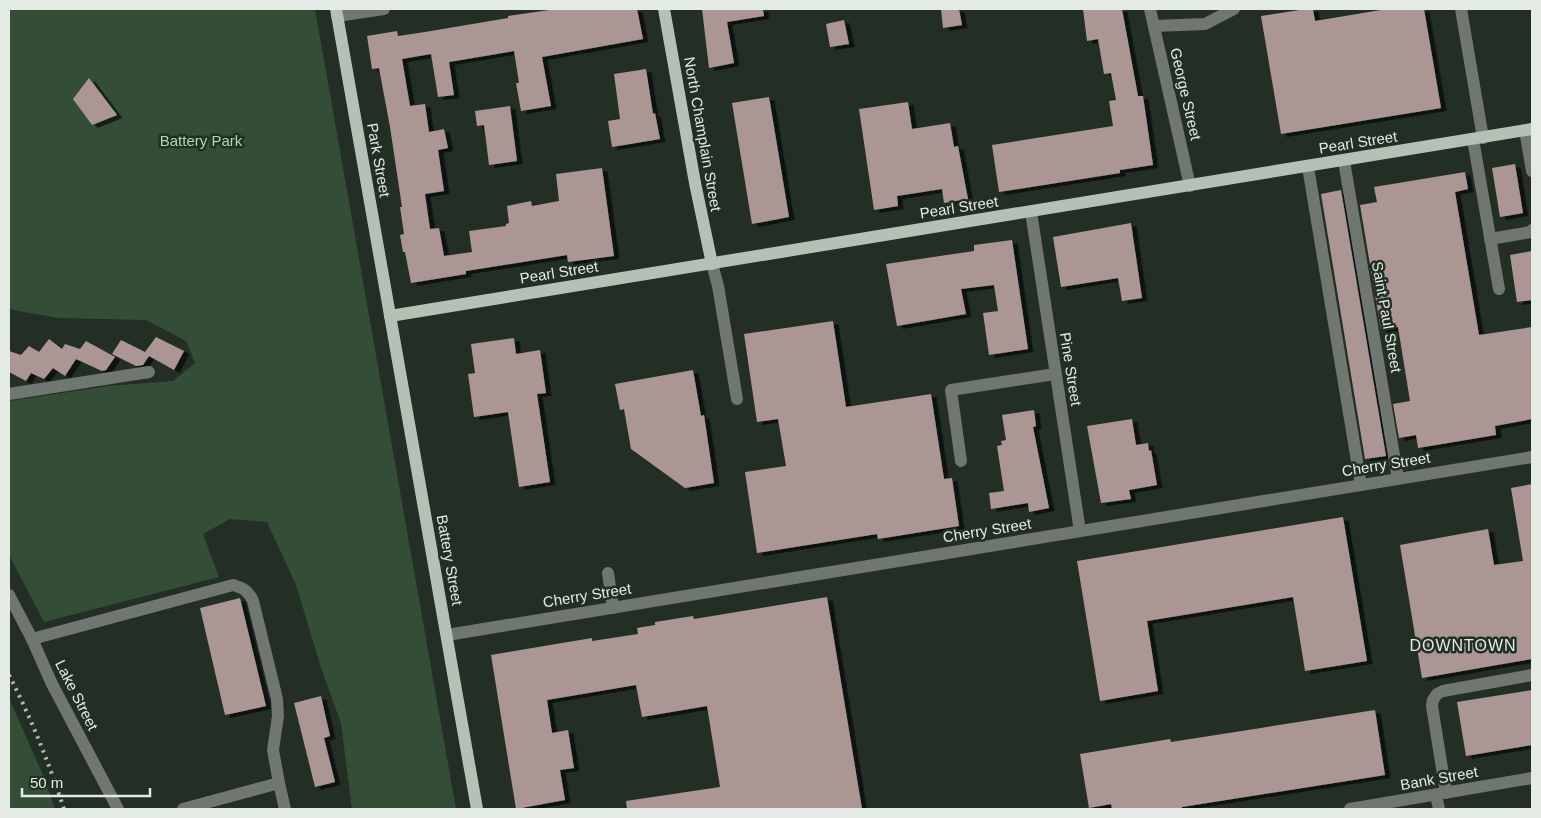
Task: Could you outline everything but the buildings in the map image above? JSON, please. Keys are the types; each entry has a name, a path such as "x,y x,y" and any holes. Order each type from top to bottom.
{"main road":[{"name":"North Champlain Street","path":"664,9 695,184 712,264"},
{"name":"Park Street","path":"336,12 390,316"},
{"name":"Pearl Street","path":"390,316 1529,130"},
{"name":"Battery Street","path":"390,316 476,809"}],"street":[{"path":"336,12 384,9"},
{"name":"George Street","path":"1150,9 1190,186"},
{"path":"1154,26 1205,24 1234,9"},
{"path":"1461,9 1490,239 1499,289"},
{"path":"1529,130 1532,171"},
{"name":"Saint Paul Street","path":"1344,161 1398,479"},
{"path":"1308,167 1360,485"},
{"name":"Pine Street","path":"1031,212 1080,531"},
{"path":"1490,239 1531,232 1532,230"},
{"path":"712,264 718,286 737,399"},
{"path":"9,394 149,372"},
{"path":"961,461 951,390 1055,374"},
{"name":"Cherry Street","path":"446,635 1532,457"},
{"path":"608,573 613,608"},
{"path":"32,639 234,585 242,587 250,594 253,601 277,699 278,716 273,750 286,809"},
{"name":"Lake Street","path":"9,595 32,639 52,684 118,809"},
{"path":"1439,809 1441,794 1432,706 1437,694 1450,689 1532,675"},
{"name":"Bank Street","path":"1350,809 1532,778"},
{"path":"183,809 280,783"}],"green space":[{"name":"Battery Park","path":"9,9 315,9 456,809 352,809 341,723 322,671 296,585 267,522 230,519 203,534 219,577 44,622 9,555 9,401 108,386 173,381 195,363 186,341 146,320 58,318 9,308"},
{"path":"9,698 43,775 55,809 9,809"}],"railway":[{"path":"9,675 39,741 64,809"}],"district":[{"name":"DOWNTOWN","path":"1463,645"}]}
